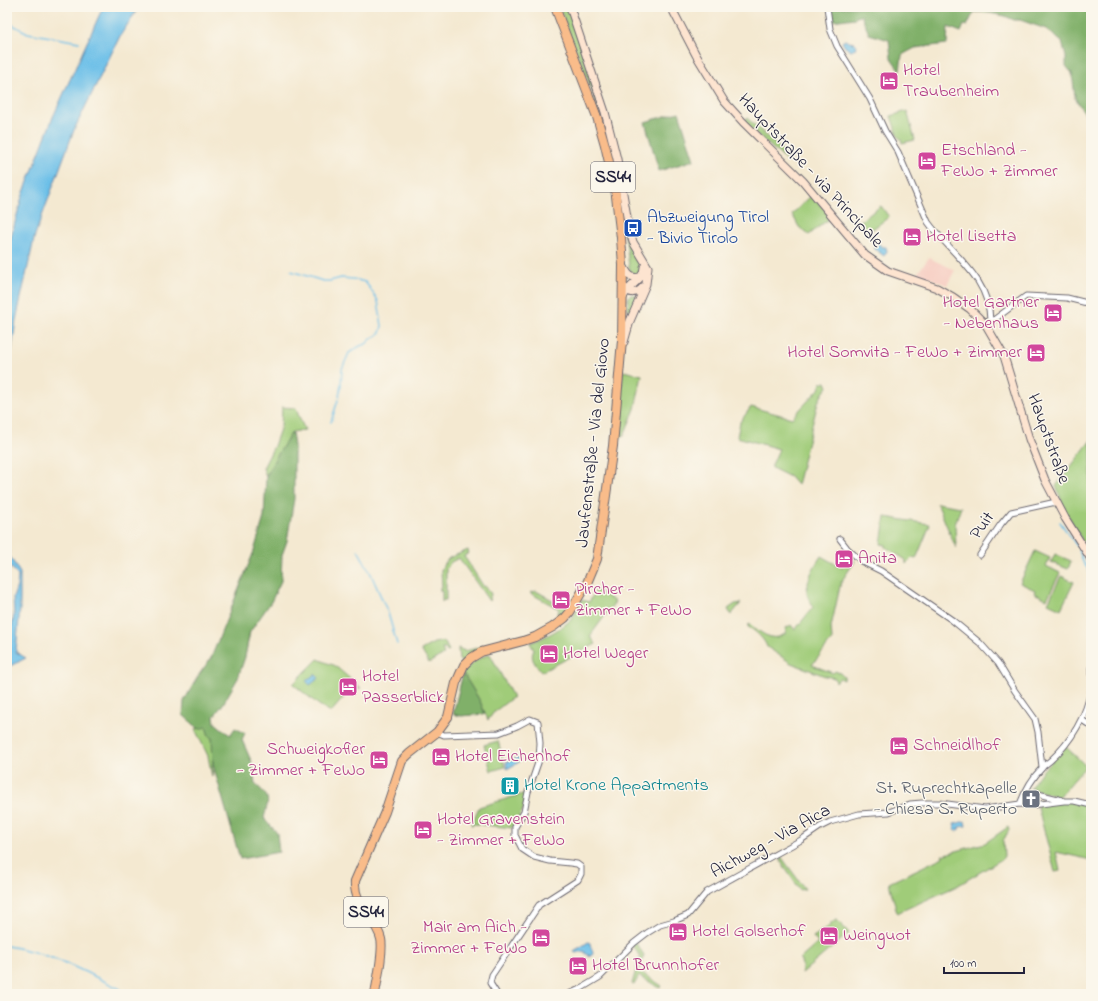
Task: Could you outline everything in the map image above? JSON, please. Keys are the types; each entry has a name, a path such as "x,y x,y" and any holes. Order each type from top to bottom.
{"main road":[{"name":"Jaufenstraße - Via del Giovo","path":"375,994 382,943 379,931 357,897 354,886 385,812 402,761 437,732 448,717 456,683 464,665 481,652 524,641 553,627 565,618 587,583 597,559 614,446 622,340 623,265 615,188 606,145 597,117 555,7"}],"street":[{"path":"570,7 605,112 617,159 629,228 633,242 646,264 648,271 646,284 630,321 619,367"},
{"name":"Hauptstraße - via Principale","path":"671,7 696,55 724,101 743,122 803,181 865,255 888,271 937,288 954,297 988,323"},
{"path":"827,7 830,29 837,46 870,100 885,131 898,152 928,222 954,250 978,282 989,311 988,323"},
{"path":"623,299 626,290 643,274 644,261"},
{"path":"623,265 628,274 632,277 639,277 643,274"},
{"path":"623,282 626,290 636,293 646,284"},
{"path":"988,323 1026,296 1067,298 1091,304"},
{"name":"Hauptstraße","path":"988,323 1004,356 1029,439 1056,502 1091,560"},
{"name":"Puit","path":"980,555 1011,512 1056,502"},
{"path":"840,539 861,561 881,572 952,620 980,643 998,663 1015,691 1035,719 1042,767"},
{"path":"1091,668 1091,674"},
{"path":"1020,804 1025,793 1042,767 1051,760 1082,720 1091,689"},
{"path":"437,732 444,736 499,733 530,719 538,722 540,742 539,760 528,792 524,812 515,827 515,835 522,849 534,857 550,862 577,864 581,867 582,871 578,880 539,905 492,975 490,983 497,994"},
{"path":"1082,720 1091,726"},
{"name":"Aichweg - Via Aica","path":"1025,793 1038,794 1064,801 1091,805"},
{"name":"Aichweg - Via Aica","path":"569,994 580,990 600,977 634,943 647,933 660,925 688,915 707,892 825,825 858,814 889,812 910,804 940,802 985,809 1020,804 1032,805 1064,801"}],"shaded area":[{"path":"929,258 955,270 947,285 919,274 918,272"}],"green space":[{"path":"561,7 568,7 605,121 604,122 561,12"},
{"path":"830,7 1091,7 1091,123 1075,98 1072,73 1066,66 1066,57 1062,42 1046,29 1005,16 974,12 967,26 964,25 961,32 948,27 947,44 915,48 902,55 900,71 891,58 889,40 869,34 861,15 855,18 831,21"},
{"path":"907,111 915,140 902,143 901,139 898,137 891,116"},
{"path":"679,112 694,160 659,171 645,122"},
{"path":"747,118 780,148 788,158 786,160 743,122"},
{"path":"812,195 831,217 809,235 799,227 792,214"},
{"path":"881,206 889,217 867,233 859,222"},
{"path":"626,230 628,236 627,240 642,266 641,272 637,275 634,275 630,271 625,233"},
{"path":"630,295 636,295 637,297 632,311 628,309 628,297"},
{"path":"623,371 642,375 635,409 622,437 618,436"},
{"path":"826,382 828,387 818,402 797,485 790,477 772,468 779,449 737,437 740,422 751,407 792,418 819,389 821,383"},
{"path":"282,407 296,408 305,430 292,432 275,459 266,477 263,468 274,446 281,426"},
{"path":"292,432 294,446 294,499 287,541 282,555 281,581 271,602 250,632 245,657 238,678 223,704 214,716 215,723 230,735 235,728 245,733 242,740 253,765 255,784 264,792 268,802 264,818 277,833 279,852 240,859 213,765 212,738 209,736 206,727 199,729 183,715 184,701 198,676 211,658 254,551 264,517 266,477 275,459"},
{"path":"1091,440 1091,546 1084,544 1065,510 1056,486"},
{"path":"937,503 961,507 955,524 956,548"},
{"path":"885,517 930,525 916,559 912,558 906,564 906,560 886,547 886,545 881,544"},
{"path":"468,550 469,553 464,556 484,587 486,586 491,594 489,601 459,558 451,562 446,569 446,600 442,602 442,591 440,591 440,587 442,587 441,570 444,564 449,558"},
{"path":"1035,551 1050,558 1046,566 1060,573 1047,599 1034,593 1035,590 1020,583"},
{"path":"1055,554 1071,561 1068,569 1051,562"},
{"path":"821,556 842,568 852,558 855,561 841,582 831,627 832,640 812,665 833,673 835,671 840,673 844,677 844,680 840,678 836,682 835,678 825,676 791,663 767,647 764,641 754,630 748,627 749,624 771,637 781,636 786,633 786,628 791,625 795,630 813,607 808,596 807,587 811,573"},
{"path":"1061,576 1074,582 1061,609 1048,603"},
{"path":"597,589 615,602 590,636 596,644 541,672 533,659 532,656 534,650 530,643 553,632 573,618 582,600 589,602"},
{"path":"536,591 567,608 562,616 550,625 533,634 484,648 468,656 462,662 459,660 458,648 465,651 533,633 556,618 559,609 530,593"},
{"path":"741,603 731,615 728,609 735,604"},
{"path":"444,641 449,651 447,652 446,649 442,649 444,654 429,663 421,650 434,643"},
{"path":"490,654 513,697 494,712 488,720 480,701 463,673 475,661"},
{"path":"318,659 334,665 361,688 346,695 331,712 319,705 293,684"},
{"path":"463,673 480,701 485,714 461,716 453,714"},
{"path":"206,726 213,743 212,777 208,756 195,729"},
{"path":"498,741 505,767 491,771 484,745"},
{"path":"1066,747 1086,766 1059,797 1030,788 1042,771"},
{"path":"526,793 523,810 512,828 475,824 471,825 479,807"},
{"path":"1064,801 1091,805 1091,860 1056,852 1060,871 1055,872 1037,804"},
{"path":"1008,827 1009,830 1003,841 1004,856 1002,859 957,886 897,913 889,883 943,857 942,855 985,843"},
{"path":"780,855 805,889 800,890 781,862"},
{"path":"837,920 849,933 802,973 800,959 818,943 813,937"},
{"path":"635,942 644,955 639,971 662,986 660,988 639,976 634,985 632,984 640,956 632,945"},
{"path":"1086,948 1091,948 1091,973"}],"water":[{"path":"103,7 139,7 120,36 74,130 35,235 16,320 7,383 7,252 21,200 53,117"},
{"path":"845,40 855,43 855,49 851,51 845,47 842,42"},
{"path":"877,243 883,247 886,247 887,251 884,256 874,248"},
{"path":"7,528 9,555 20,573 20,609 16,652 26,658 8,667 7,683 7,633 12,625 14,615 13,598 17,586 18,576 11,567 7,574"},
{"path":"315,674 319,678 310,685 306,681"},
{"path":"520,757 519,762 507,769 506,762"},
{"path":"965,821 966,826 959,827 959,830 956,831 954,824"},
{"path":"588,942 590,943 593,953 591,956 586,954 584,951 574,952 575,950"}],"waterway":[{"path":"7,22 28,33 79,42"},
{"path":"291,271 323,281 341,278 365,282 378,301 382,326 380,333 366,344 349,353 342,369 339,396"},
{"path":"331,422 338,400"},
{"path":"1060,522 1077,546"},
{"path":"358,550 371,574 388,613 397,644"},
{"path":"1079,550 1083,562 1090,572"},
{"path":"7,946 51,957 120,989 124,994"}],"place":[{"name":"Hotel Traubenheim","path":"889,81"},
{"name":"Etschland - FeWo + Zimmer","path":"927,161"},
{"name":"Abzweigung Tirol - Bivio Tirolo","path":"633,228"},
{"name":"Hotel Lisetta","path":"912,237"},
{"name":"Hotel Gartner - Nebenhaus","path":"1053,313"},
{"name":"Hotel Somvita - FeWo + Zimmer","path":"1036,353"},
{"name":"Anita","path":"844,559"},
{"name":"Pircher - Zimmer + FeWo","path":"561,600"},
{"name":"Hotel Weger","path":"549,654"},
{"name":"Hotel Passerblick","path":"348,687"},
{"name":"Schneidlhof","path":"899,746"},
{"name":"Hotel Eichenhof","path":"441,757"},
{"name":"Schweigkofler - Zimmer + FeWo","path":"379,760"},
{"name":"Hotel Krone Appartments","path":"510,786"},
{"name":"St. Ruprechtkapelle - Chiesa S. Ruperto","path":"1031,799"},
{"name":"Hotel Gravenstein - Zimmer + FeWo","path":"423,830"},
{"name":"Hotel Golserhof","path":"678,932"},
{"name":"Weinguot","path":"829,936"},
{"name":"Mair am Aich - Zimmer + FeWo","path":"541,938"},
{"name":"Hotel Brunnhofer","path":"578,966"}]}
